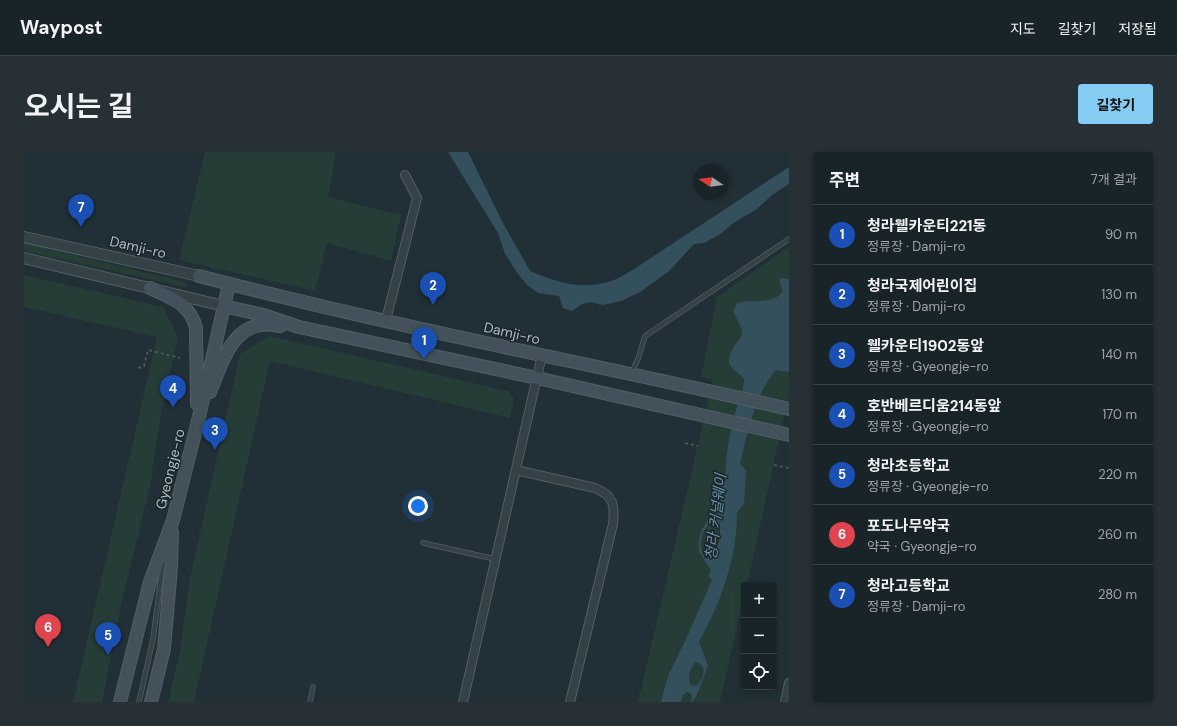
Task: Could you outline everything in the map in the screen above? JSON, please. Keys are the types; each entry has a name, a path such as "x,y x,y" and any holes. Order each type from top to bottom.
{"main road":[{"name":"Damji-ro","path":"199,276 386,320 788,409"},
{"name":"Gyeongje-ro","path":"120,702 150,582 173,520 198,421 229,284"},
{"path":"150,288 184,305 194,317 196,328 198,421"},
{"path":"224,306 263,315 299,327 537,378 785,435"},
{"path":"198,421 221,366 234,341 238,337 251,328 262,324 299,327"},
{"name":"Gyeongje-ro","path":"151,702 164,649 171,567 173,520"}],"street":[{"path":"386,320 417,198 405,175"},
{"name":"Damji-ro","path":"24,237 199,276"},
{"path":"24,258 224,306"},
{"path":"463,702 542,355"},
{"path":"516,470 595,488 602,491 609,497 613,504 613,524 570,702"},
{"path":"785,702 789,683"}],"lane":[{"path":"631,375 645,336 789,239"},
{"path":"139,702 153,639 166,540"},
{"path":"423,544 495,559"},
{"path":"310,702 313,687"}],"path":[{"path":"138,368 144,366 148,350 180,358"},
{"path":"685,444 698,446"},
{"path":"774,465 789,468"}],"green space":[{"path":"205,152 336,152 328,197 401,215 391,261 327,243 315,291 179,260"},
{"path":"24,243 185,282 188,286 184,287 24,251"},
{"path":"789,247 789,395 748,582 741,582 741,609 720,702 638,702 713,380 701,377 717,297"},
{"path":"24,275 163,307 178,337 161,413 150,486 121,605 102,702 73,702 157,337 24,307"},
{"path":"269,336 508,391 514,399 510,418 270,361 194,702 168,702 180,651 190,578 240,354"}],"water":[{"path":"448,152 468,152 504,225 530,271 568,284 577,285 597,284 611,281 623,276 789,167 789,184 772,195 757,209 735,222 719,235 704,243 694,244 668,272 640,292 621,301 603,305 590,302 582,304 572,311 563,308 559,296 538,293 527,285 518,274 505,254 498,233"},
{"name":"청라 커널웨이","path":"780,278 789,279 789,372 776,370 769,379 757,402 749,428 740,464 746,470 744,504 737,512 731,563 721,595 699,642 708,666 693,702 691,702 691,693 687,692 683,695 681,702 661,702 668,676 712,580 708,576 711,570 699,552 699,539 702,529 708,520 720,511 722,482 725,481 730,433 744,384 744,379 731,367 729,361 732,350 742,335 741,327 733,311 737,303 762,301 774,298 783,291 780,284","holes":["713,521 718,522 720,537 717,548 707,559 705,558 701,549 701,543 703,533","696,662 702,666 703,674 701,681 695,686 690,684 689,678 691,669"]}],"place":[{"name":"청라고등학교","path":"81,227"},
{"name":"청라국제어린이집","path":"433,305"},
{"name":"청라웰카운티221동","path":"424,360"},
{"name":"호반베르디움214동앞","path":"173,408"},
{"name":"웰카운티1902동앞","path":"215,450"},
{"name":"포도나무약국","path":"48,647"},
{"name":"청라초등학교","path":"108,655"}]}
